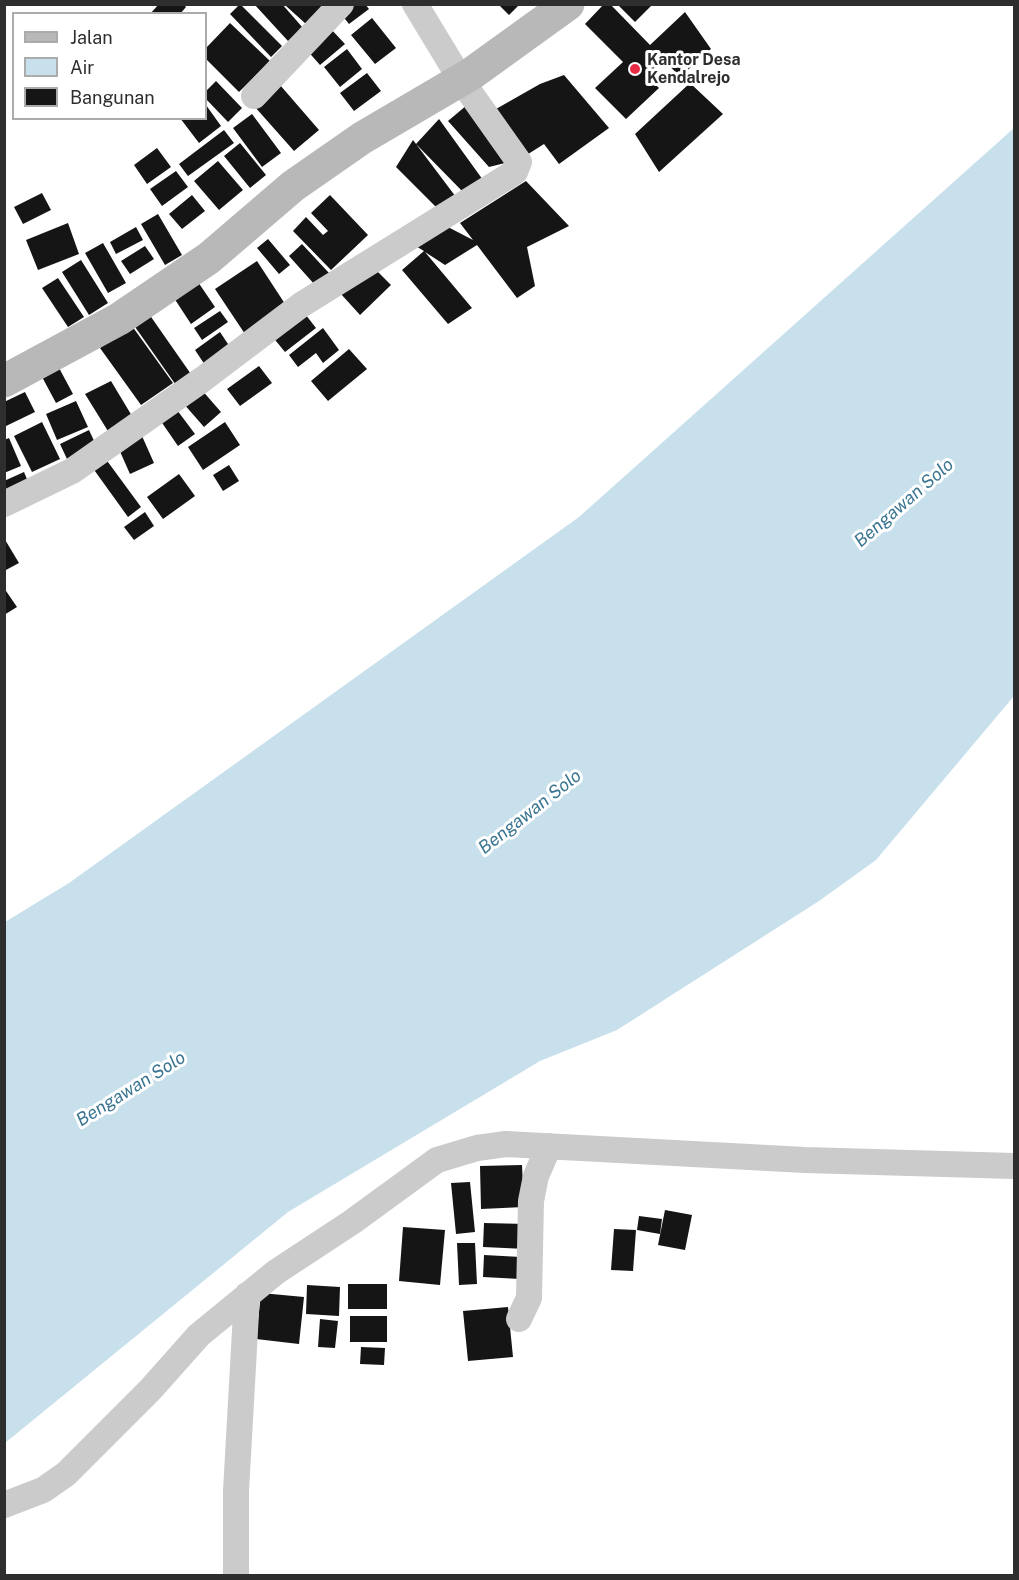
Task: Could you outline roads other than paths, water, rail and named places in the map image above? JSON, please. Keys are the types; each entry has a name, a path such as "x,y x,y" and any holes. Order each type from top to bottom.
{"street":[{"path":"254,96 341,4"},
{"path":"4,504 72,471 203,379 301,305 515,172 519,162 461,80 415,4"},
{"path":"4,381 119,319 209,258 293,186 362,138 461,80 568,4"},
{"path":"4,1505 43,1490 66,1474 150,1390 199,1335 276,1272 352,1222 437,1160 496,1145 805,1160 1014,1166"},
{"path":"519,1319 529,1298 531,1201 536,1176 549,1146"},
{"path":"236,1575 236,1491 247,1295"}],"water":[{"name":"Bengawan Solo","path":"1014,128 1014,696 876,860 819,901 617,1030 540,1061 288,1212 5,1443 5,922 69,883 579,517"}],"place":[{"name":"Kantor Desa Kendalrejo","path":"635,69"}]}
